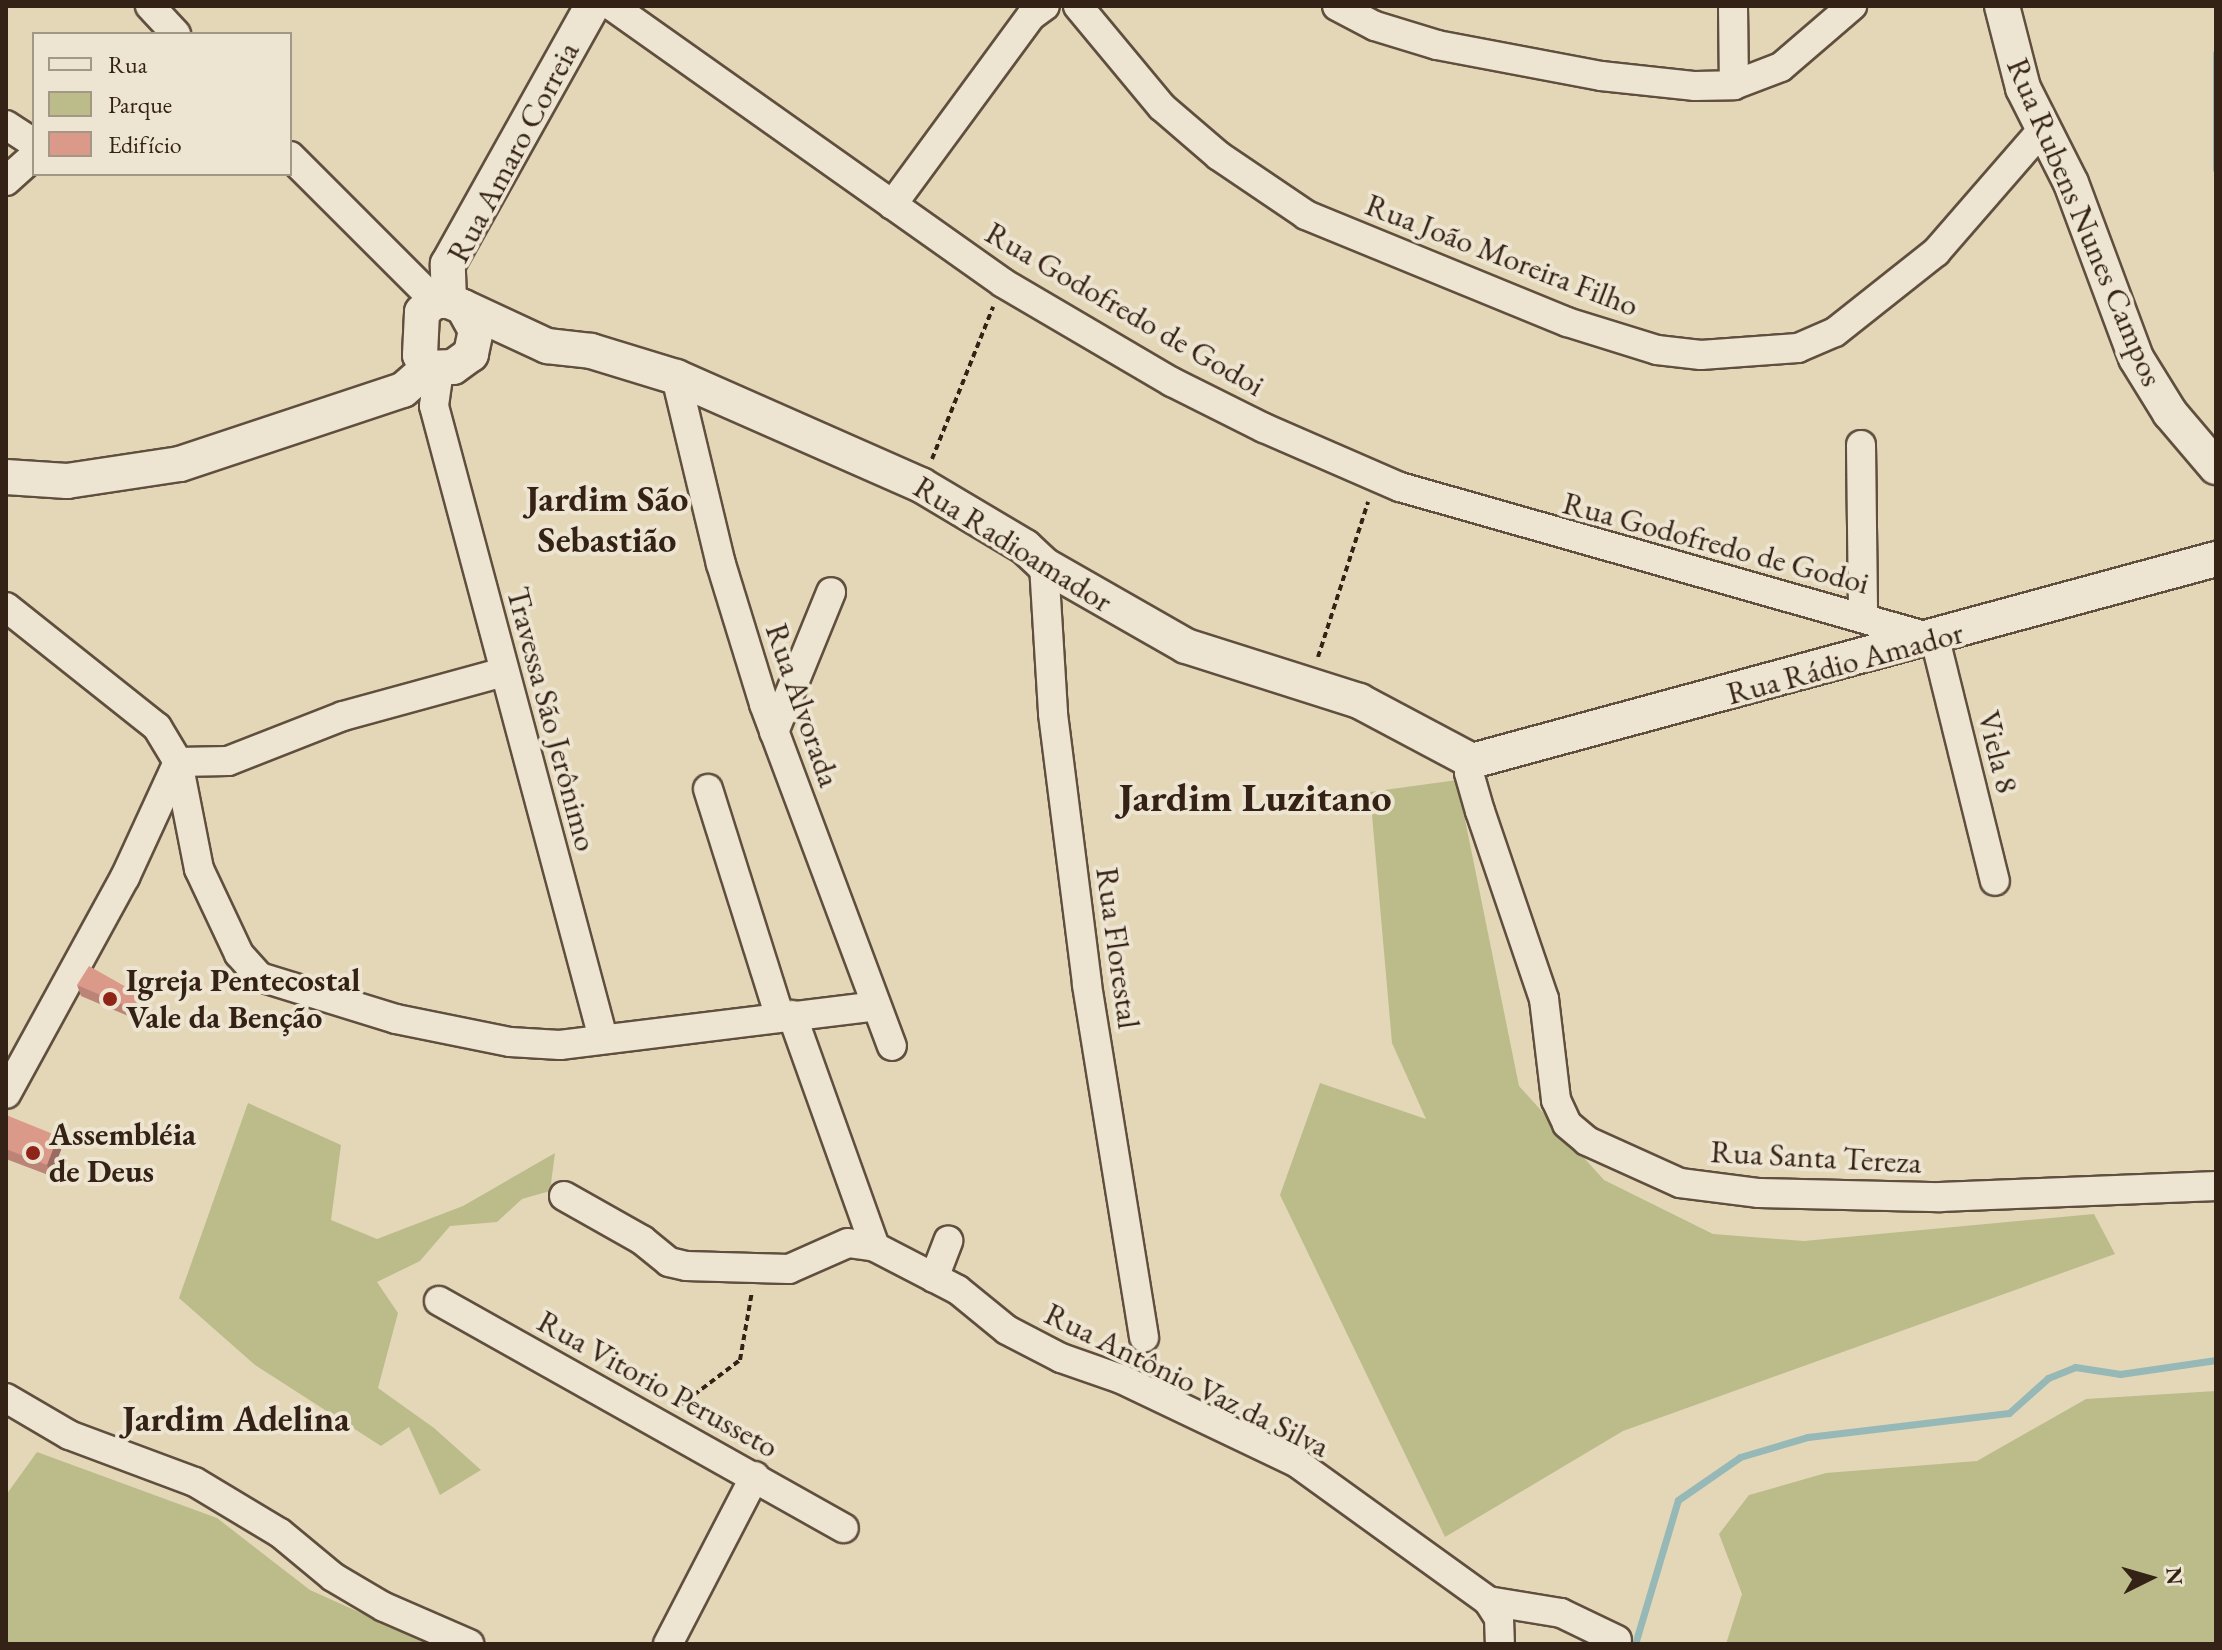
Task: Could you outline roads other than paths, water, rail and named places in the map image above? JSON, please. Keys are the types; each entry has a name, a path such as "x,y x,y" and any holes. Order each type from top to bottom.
{"street":[{"path":"150,6 172,32"},
{"name":"Rua Amaro Correia","path":"449,303 448,264 592,6"},
{"name":"Rua Godofredo de Godoi","path":"612,6 1003,283 1172,382 1376,477 1535,529 1935,639"},
{"name":"Rua João Moreira Filho","path":"1078,6 1162,107 1219,156 1306,215 1567,322 1657,350 1701,355 1798,348 1835,332 1936,252 2043,129"},
{"path":"1337,6 1375,26 1493,57 1601,76 1734,85 1781,67 1852,6"},
{"path":"1733,6 1734,85"},
{"name":"Rua Rubens Nunes Campos","path":"2002,6 2023,88 2071,183 2149,384 2216,467"},
{"path":"892,205 1038,11"},
{"path":"6,125 32,142"},
{"path":"6,181 32,158"},
{"path":"6,477 67,481 180,464 403,390 444,366 476,330 292,158"},
{"path":"444,366 420,355 418,330 422,312 449,303"},
{"name":"Rua Radioamador","path":"449,303 547,346 591,351 676,377 921,485 1025,547 1044,565 1186,646 1359,701 1472,761"},
{"name":"Rua Radioamador","path":"444,366 547,346"},
{"name":"Travessa São Jerônimo","path":"444,366 434,406 603,1038"},
{"name":"Rua Alvorada","path":"676,377 721,564 774,732 892,1046"},
{"path":"1851,662 1861,445"},
{"name":"Rua Rádio Amador","path":"1472,761 1851,662 2216,559"},
{"name":"Rua Florestal","path":"1044,565 1053,714 1085,970 1144,1337"},
{"path":"774,732 831,592"},
{"path":"6,607 157,727 178,762 199,869 239,954 260,977 396,1019 510,1042 560,1045 876,1006"},
{"name":"Viela 8","path":"1935,639 1995,881"},
{"path":"178,762 228,761 343,716 504,672"},
{"name":"Rua Santa Tereza","path":"1472,761 1469,773 1480,811 1544,999 1556,1100 1567,1124 1587,1141 1680,1183 1759,1193 1941,1197 2216,1186"},
{"path":"6,1094 125,877 178,762"},
{"path":"564,1196 642,1240 669,1262 789,1269 862,1245 708,789"},
{"path":"934,1278 948,1241"},
{"name":"Rua Antônio Vaz da Silva","path":"862,1245 958,1290 1007,1330 1047,1351 1121,1379 1297,1463 1488,1601"},
{"name":"Rua Vitorio Perusseto","path":"439,1301 844,1528"},
{"path":"6,1398 69,1435 195,1482 280,1533 333,1577 384,1607 469,1644"},
{"path":"668,1644 755,1476"},
{"path":"1488,1601 1561,1613 1617,1640"},
{"path":"1488,1601 1499,1618 1500,1644"}],"waterway":[{"path":"2216,53 2216,169"},
{"path":"1635,1644 1678,1500 1740,1457 1808,1437 2009,1413 2048,1378 2075,1367 2120,1374 2216,1360"}],"place":[{"name":"Igreja Pentecostal Vale da Benção","path":"110,999"},
{"name":"Assembléia de Deus","path":"33,1153"}],"district":[{"name":"Jardim São Sebastião","path":"607,518"},
{"name":"Jardim Luzitano","path":"1255,797"},
{"name":"Jardim Adelina","path":"236,1419"}]}
